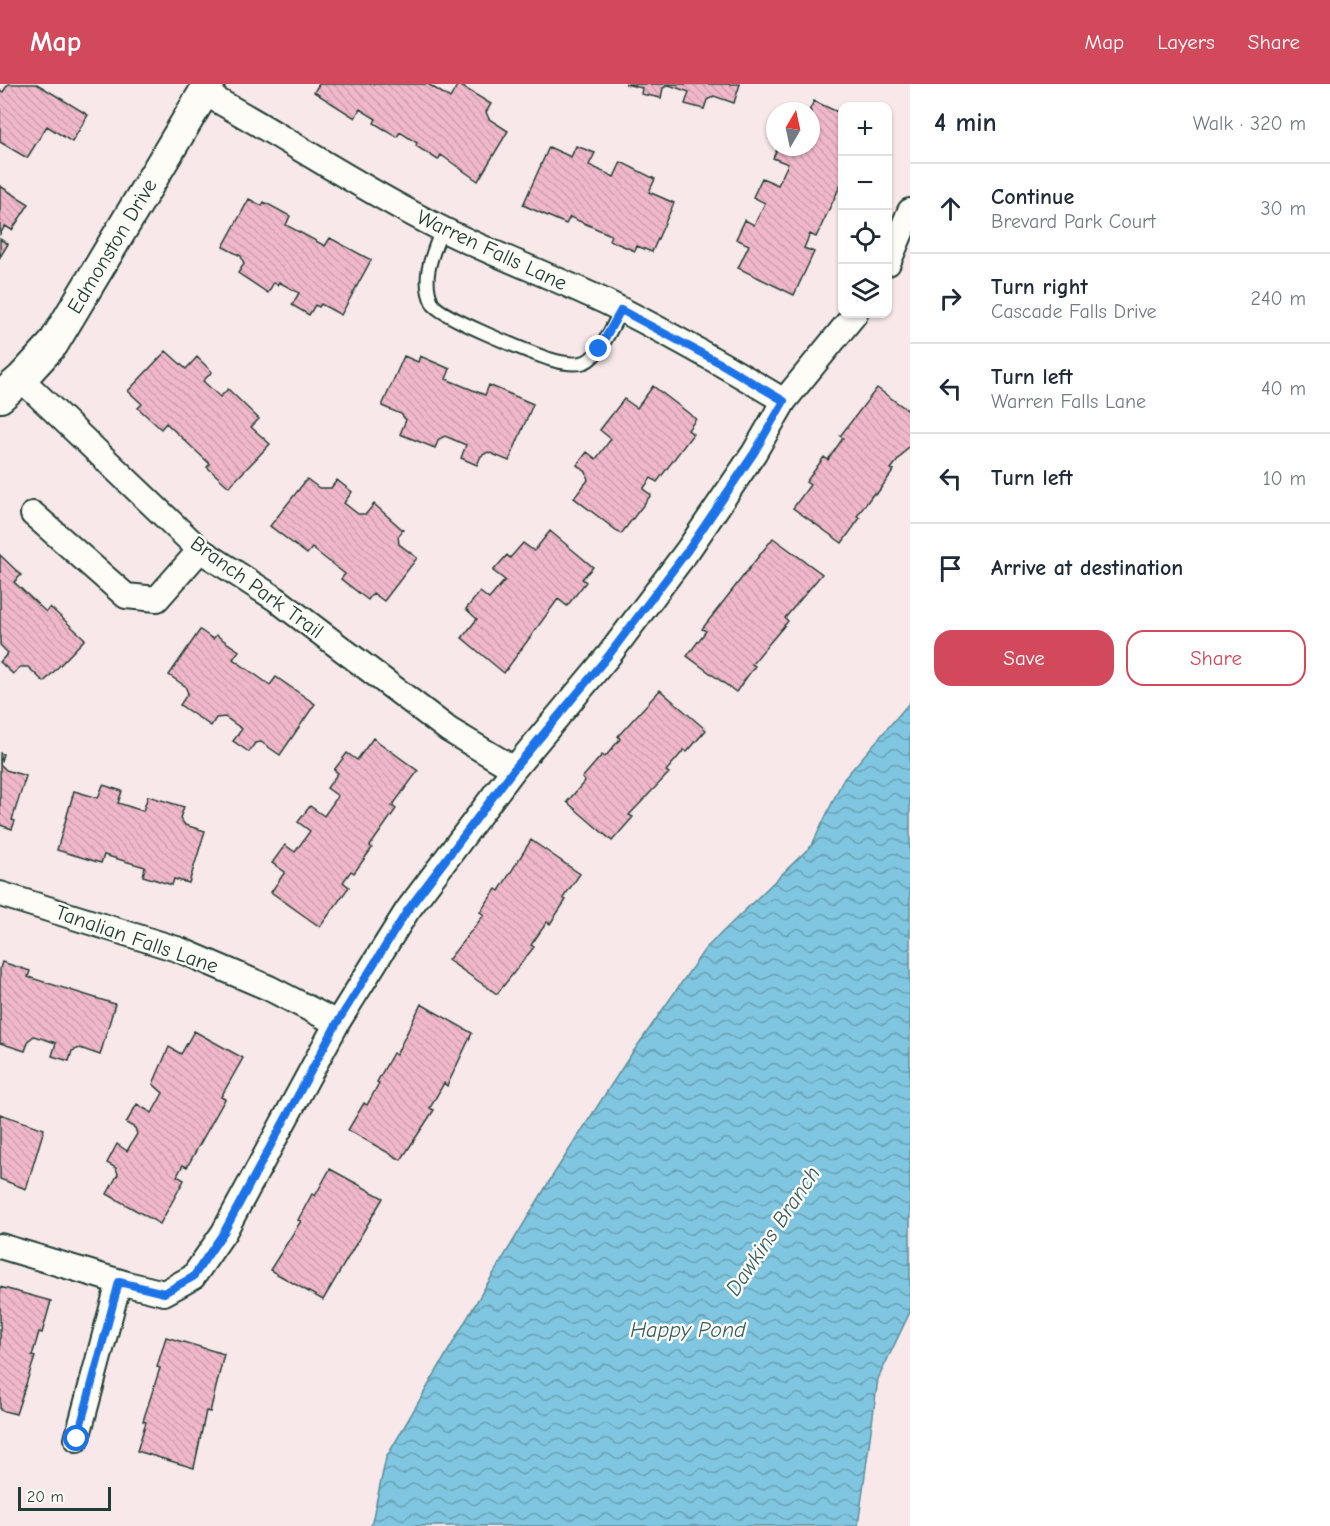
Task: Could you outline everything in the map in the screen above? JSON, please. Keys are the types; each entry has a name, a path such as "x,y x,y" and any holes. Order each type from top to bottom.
{"street":[{"name":"Warren Falls Lane","path":"206,89 341,174 442,229 621,310 718,362 784,401"},
{"name":"Edmonston Drive","path":"11,388 53,344 206,89"},
{"path":"892,254 910,212"},
{"path":"0,1246 119,1282 164,1293 193,1277 224,1232 337,1023 407,911 514,769 609,655 688,550 754,453 784,401 852,318"},
{"name":"Branch Park Trail","path":"11,388 200,550 276,599 449,730 514,769"},
{"path":"33,514 126,596 157,599 200,550"},
{"name":"Tanalian Falls Lane","path":"0,894 180,950 269,988 337,1023"},
{"path":"77,1439 119,1282"}],"lane":[{"path":"442,229 430,261 427,290 434,307 451,317 549,359 583,363 593,358 621,310"}],"water":[{"name":"Happy Pond","path":"910,702 910,1312 878,1379 858,1526 371,1526 386,1458 555,1172 626,1062 705,949 812,845 843,780"}],"building":[{"path":"8,84 37,84 88,115 72,142 47,126 27,158 0,142 0,90 3,92"},
{"path":"319,84 428,84 450,98 458,84 491,104 486,112 489,119 508,131 478,181 441,155 438,160 400,132 397,137 374,123 376,119 360,109 355,118 314,92"},
{"path":"625,84 740,84 734,103 714,96 707,100 704,109 685,104 689,92 669,85 663,88 661,98 641,94 642,88"},
{"path":"820,104 838,112 838,190 816,237 810,234 804,248 814,252 794,295 738,268 749,245 736,239 745,220 754,225 765,203 753,197 762,178 778,185 788,164 773,158 774,156 820,156"},
{"path":"576,146 595,153 589,165 614,177 621,162 655,179 649,192 674,203 652,252 637,246 635,251 609,240 611,235 570,217 566,224 523,205 549,147 571,157"},
{"path":"0,186 29,204 12,230 5,226 0,234"},
{"path":"249,199 262,206 264,202 290,216 286,225 325,246 330,238 371,260 341,315 321,304 319,307 315,305 309,315 292,305 299,293 279,282 277,285 274,282 268,293 238,273 244,264 241,256 223,247"},
{"path":"0,239 8,244 0,257"},
{"path":"166,351 186,369 197,357 212,372 203,381 220,397 228,389 259,419 251,427 270,444 229,487 207,467 210,464 166,423 161,429 138,408 142,404 128,391"},
{"path":"404,356 418,362 420,356 450,369 446,379 485,395 489,385 533,404 509,461 488,452 481,456 477,465 461,458 466,445 445,436 439,439 435,448 400,434 406,420 401,414 382,406"},
{"path":"653,386 696,419 688,430 693,434 657,482 651,478 643,489 651,495 621,534 574,498 588,480 586,472 577,465 587,452 596,459 611,439 600,430 624,399 637,408"},
{"path":"877,388 910,412 910,445 891,469 894,470 876,495 874,493 857,516 860,518 842,543 793,508 810,485 806,482 824,457 828,460 843,438 840,436"},
{"path":"307,479 319,488 331,488 337,480 352,492 344,503 358,514 366,514 374,504 403,530 398,537 399,544 417,558 384,601 373,593 368,600 341,579 345,574 312,548 307,554 270,526"},
{"path":"550,531 593,567 582,579 586,582 567,606 558,599 504,673 462,638 477,619 466,609 480,592 489,599 505,580 493,571 507,555 510,558 523,543 534,551"},
{"path":"773,538 822,574 785,618 788,621 752,664 755,666 736,692 687,656 706,631 702,629"},
{"path":"0,555 21,575 14,582 46,612 50,607 85,639 44,682 28,667 20,667 13,674 0,662 8,653 0,645"},
{"path":"200,630 213,639 216,635 239,651 233,659 270,685 276,677 315,704 280,755 261,742 255,743 249,752 233,741 242,729 225,717 216,718 211,726 180,705 188,693 185,686 169,675"},
{"path":"660,690 706,730 666,771 669,773 629,815 633,817 612,841 567,802 585,781 582,778 602,755 605,757 620,739 618,736"},
{"path":"373,738 418,771 392,806 396,809 370,846 372,848 354,873 351,871 343,882 349,887 320,927 271,892 285,872 272,863 285,845 295,852 310,831 298,822 310,806 324,816 338,796 327,788 338,773 334,770 347,753 357,760"},
{"path":"0,764 6,770 26,776 12,820 15,821 12,829 0,825"},
{"path":"103,785 122,791 118,803 143,811 148,796 184,807 180,818 185,825 205,831 189,883 174,879 172,885 143,876 145,867 104,855 101,863 57,850 74,791 98,798"},
{"path":"531,840 580,874 563,898 566,900 550,924 547,922 531,945 534,947 497,994 448,960 484,915 480,912 496,889 499,891"},
{"path":"2,962 30,971 28,977 115,1004 100,1055 80,1048 72,1051 69,1061 52,1056 56,1043 34,1036 29,1040 25,1051 0,1043 0,968"},
{"path":"421,1004 472,1033 447,1086 444,1083 430,1108 434,1110 401,1160 348,1130 364,1103 367,1105 393,1053 396,1055"},
{"path":"194,1031 243,1058 221,1097 225,1099 187,1167 183,1165 177,1176 184,1180 160,1224 107,1194 118,1174 116,1168 107,1163 117,1144 127,1151 137,1134 135,1128 126,1123 137,1104 152,1113 163,1093 153,1084 169,1047 181,1054"},
{"path":"0,1114 44,1129 26,1189 0,1179"},
{"path":"330,1169 383,1198 323,1300 270,1270 301,1221 298,1220 312,1194 315,1196"},
{"path":"0,1287 51,1301 42,1333 39,1332 32,1356 35,1357 16,1414 0,1410"},
{"path":"166,1337 224,1354 210,1412 206,1411 194,1468 137,1451 146,1422 143,1421 160,1368 157,1367"}],"route":[{"path":"77,1439 119,1282 164,1293 193,1277 224,1232 337,1023 407,911 514,769 609,655 688,550 754,453 784,401 718,362 621,310 599,349"}],"water label":[{"name":"Dawkins Branch","path":"773,1231"}]}
